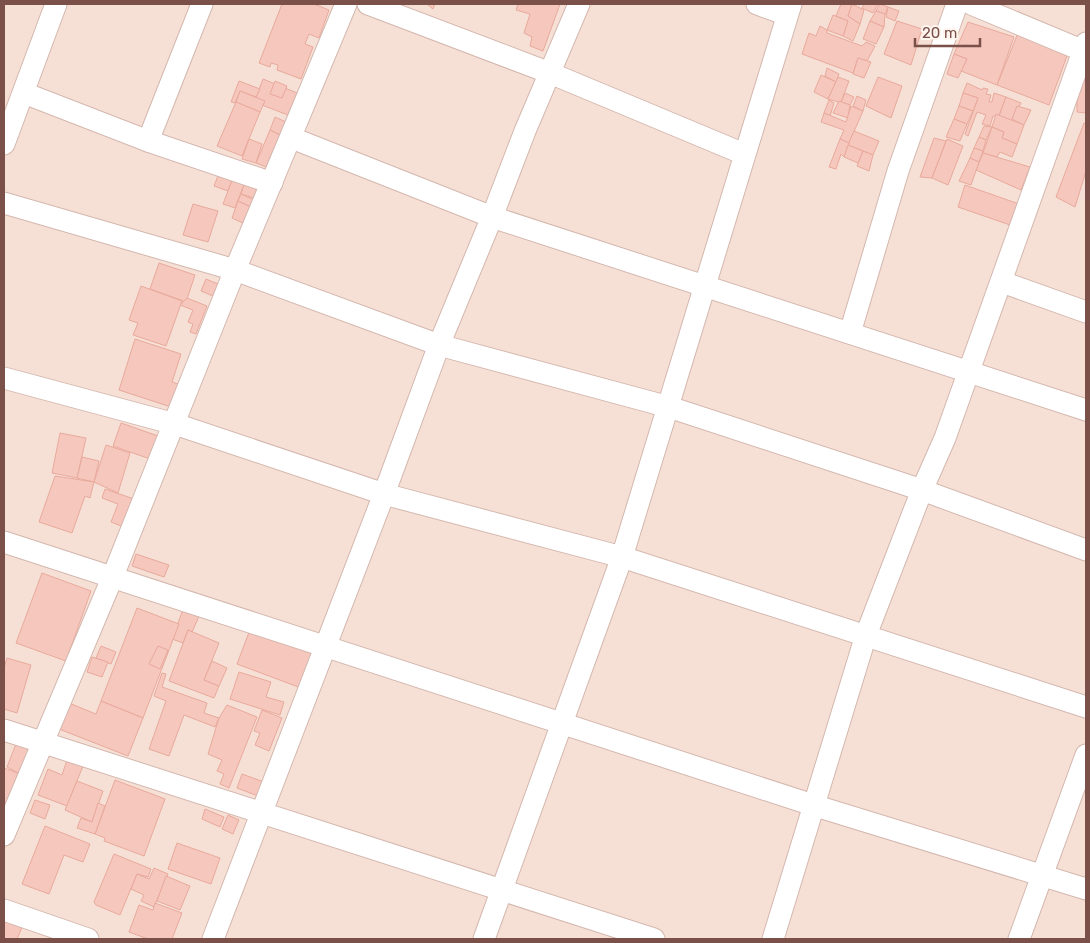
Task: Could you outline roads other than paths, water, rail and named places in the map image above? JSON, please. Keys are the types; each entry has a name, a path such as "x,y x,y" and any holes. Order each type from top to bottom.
{"street":[{"path":"4,144 56,4"},
{"path":"148,141 202,4"},
{"path":"4,834 113,576 235,270 292,138 346,4"},
{"path":"368,4 550,73 744,154"},
{"path":"213,939 384,494 439,345 525,131 579,4"},
{"path":"484,939 622,557 789,9 757,4"},
{"path":"850,333 898,171 957,4"},
{"path":"773,939 816,806 866,635 922,490 945,438 1085,49 971,4"},
{"path":"24,93 148,141 272,183"},
{"path":"292,138 492,217 704,284 1086,410"},
{"path":"4,203 235,270 439,345 669,407 922,490 1086,550"},
{"path":"1002,282 1086,312"},
{"path":"4,378 175,424 384,494 622,557 1086,707"},
{"path":"4,542 816,806 1086,889"},
{"path":"4,730 262,811 654,939"},
{"path":"1019,939 1086,755"},
{"path":"4,910 88,939"}]}
